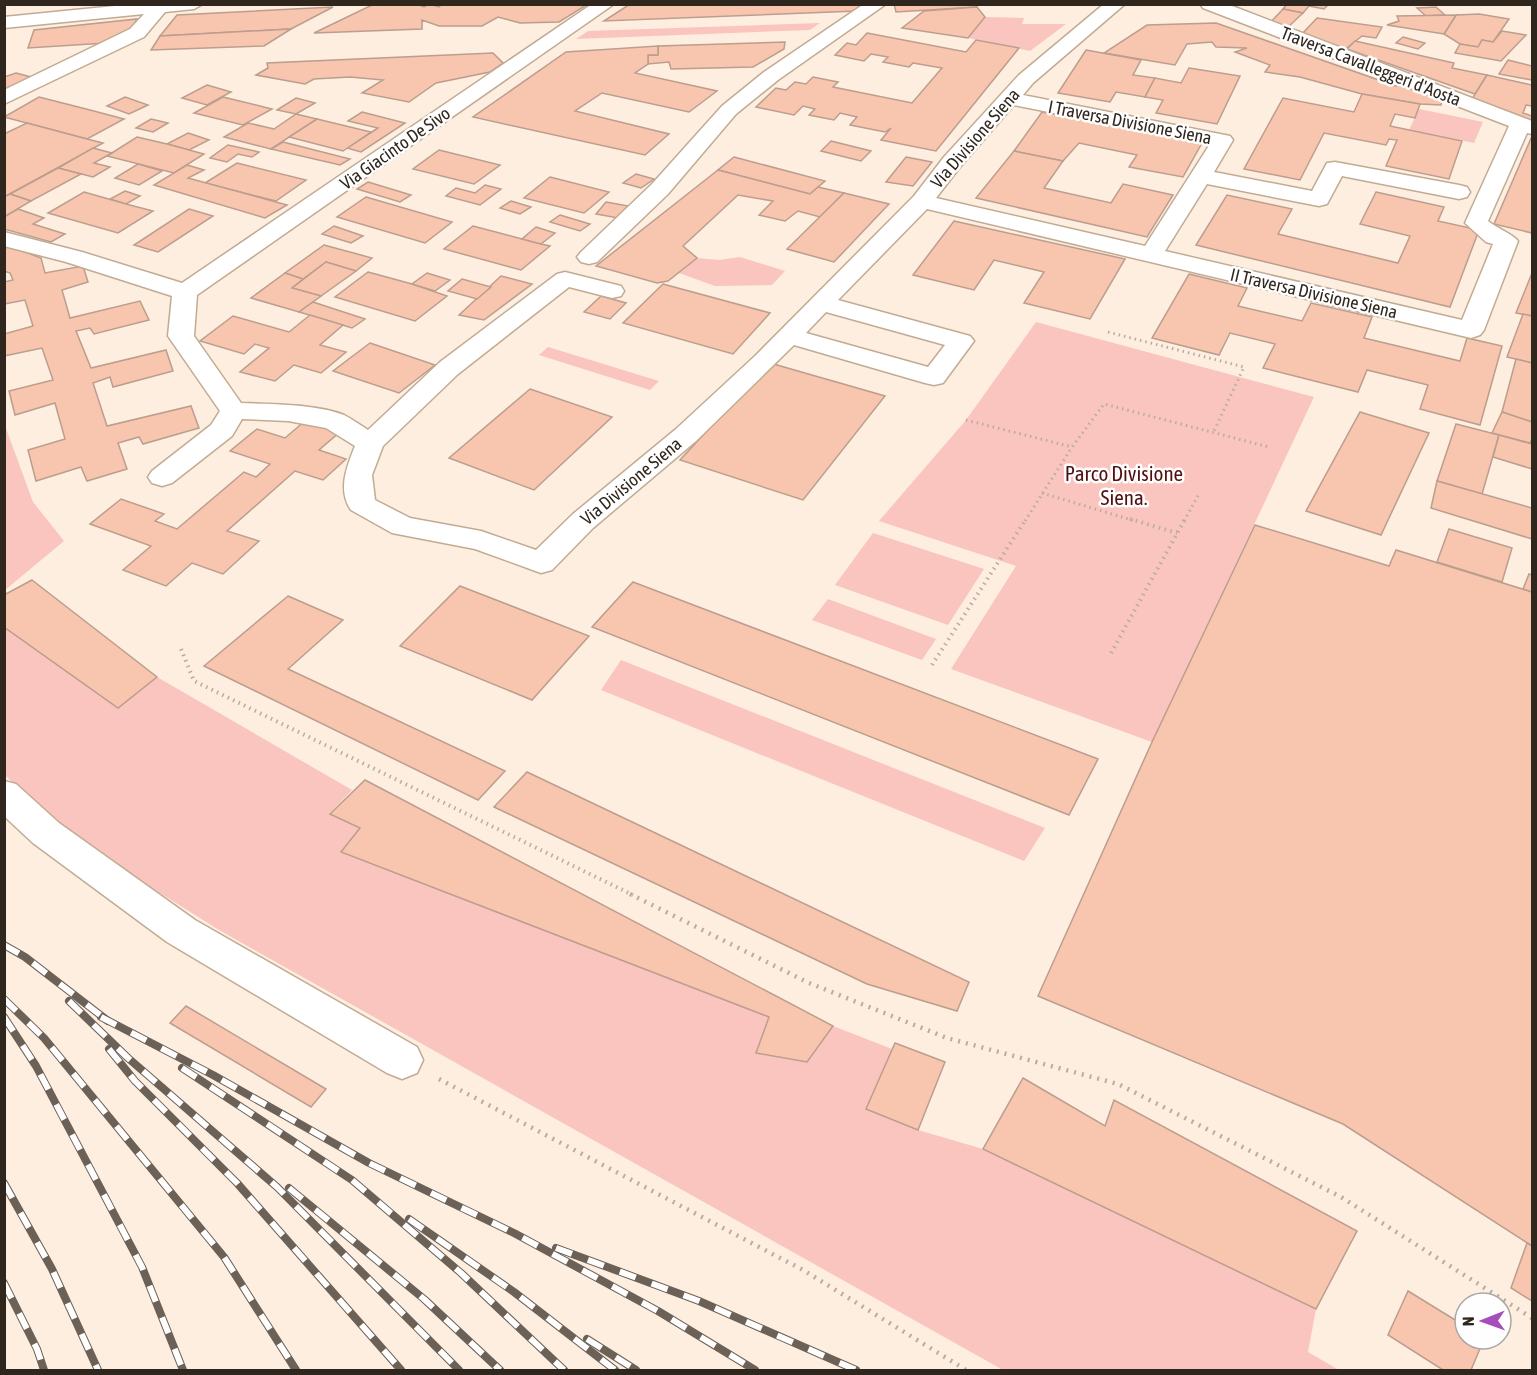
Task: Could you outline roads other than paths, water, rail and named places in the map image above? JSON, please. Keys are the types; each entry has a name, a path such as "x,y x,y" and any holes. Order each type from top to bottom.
{"street":[{"path":"4,23 70,10 194,4"},
{"name":"Via Giacinto De Sivo","path":"185,292 605,4"},
{"path":"589,257 660,189 729,110 771,76 877,4"},
{"name":"Via Divisione Siena","path":"612,291 565,279 449,368 370,443 358,475 361,504 402,526 481,541 541,563 583,521 686,435 789,336 922,201 952,162 1009,98 1064,46 1116,4"},
{"name":"Traversa Cavalleggeri d'Aosta","path":"1213,6 1527,125"},
{"path":"4,98 137,33 160,7"},
{"name":"I Traversa Divisione Siena","path":"1009,98 1223,140 1151,255"},
{"name":"II Traversa Divisione Siena","path":"922,201 1470,330 1506,241 1494,237 1476,223 1527,125"},
{"path":"1201,176 1319,199 1335,168 1459,192"},
{"path":"4,239 74,257 185,292 182,336 233,411"},
{"path":"789,336 934,377 961,341 822,303"},
{"path":"233,411 288,413 334,421 370,443"},
{"path":"162,477 222,430 233,411"},
{"path":"4,794 46,833 181,931 402,1060"}],"railway":[{"path":"4,945 25,957 107,1020"},
{"path":"4,999 44,1038 224,1257 296,1370"},
{"path":"69,1001 128,1058 277,1187 459,1370"},
{"path":"4,1017 36,1066 142,1267 183,1370"},
{"path":"101,1017 107,1020"},
{"path":"107,1020 213,1075 369,1163 514,1233 658,1311 755,1370"},
{"path":"109,1049 135,1081 237,1183 401,1370"},
{"path":"182,1068 352,1180 461,1273 564,1370"},
{"path":"4,1183 52,1269 98,1370"},
{"path":"289,1188 424,1299 500,1370"},
{"path":"409,1219 514,1292 615,1370"},
{"path":"556,1248 699,1301 856,1370"},
{"path":"4,1283 37,1349 44,1370"},
{"path":"587,1339 636,1370"}],"park label":[{"name":"Parco Divisione Siena.","path":"1124,485"}]}
